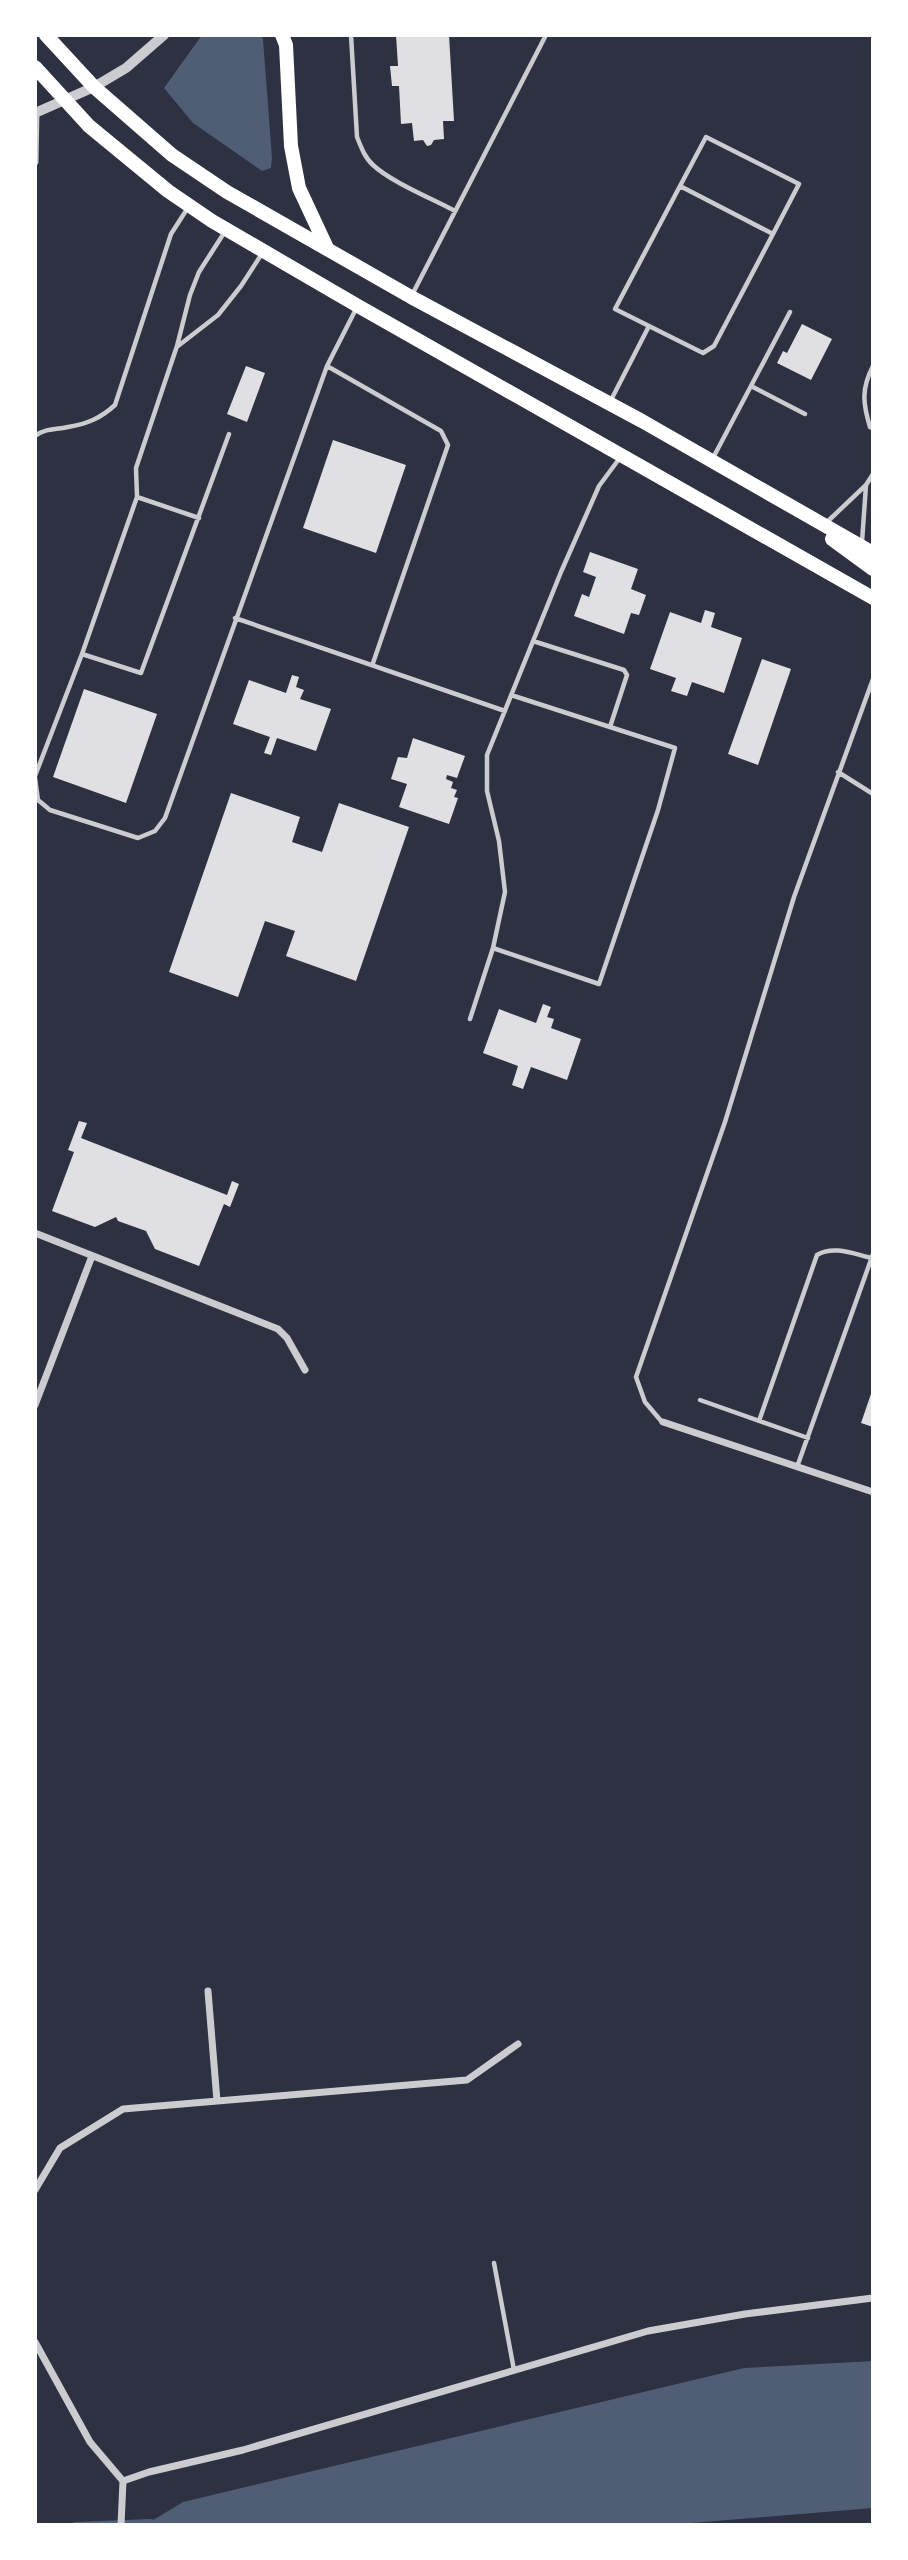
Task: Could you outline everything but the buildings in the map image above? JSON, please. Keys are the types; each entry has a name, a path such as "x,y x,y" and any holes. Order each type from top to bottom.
{"main road":[{"path":"46,35 94,87 172,155 228,192 411,297 609,403 867,550"},
{"path":"282,35 286,45 291,146 299,188 328,249"},
{"path":"35,66 89,126 189,206 358,306 873,598"},
{"path":"782,503 873,569"}],"street":[{"path":"35,162 35,112 94,87 126,68 164,35"},
{"path":"35,1233 278,1329 288,1338 305,1370"},
{"path":"35,1405 92,1256"},
{"path":"663,1422 873,1492"},
{"path":"208,1991 217,2101"},
{"path":"35,2190 60,2148 123,2109 467,2080 518,2044"},
{"path":"122,2481 243,2450 648,2331 746,2314 873,2298"},
{"path":"35,2342 90,2442 122,2481 121,2525"}],"lane":[{"path":"351,35 357,137 362,150 383,173 455,211"},
{"path":"411,297 544,36"},
{"path":"706,137 799,184 773,234 714,346 703,353 615,309 706,137"},
{"path":"680,186 773,234"},
{"path":"35,436 43,430 99,419 115,405 171,234 189,206"},
{"path":"226,229 199,272 190,295 177,346 136,468 137,497 35,777 37,800 51,810 138,838 155,831 165,818 327,366 358,306"},
{"path":"177,346 218,315 264,251"},
{"path":"711,462 790,312"},
{"path":"609,403 649,326"},
{"path":"327,366 441,431 448,445 373,663"},
{"path":"873,366 867,377 863,403 870,427 873,428"},
{"path":"751,386 805,414"},
{"path":"82,654 141,673 229,434"},
{"path":"470,1019 493,948 505,892 499,841 487,791 488,755 599,486 622,456"},
{"path":"823,526 866,485 873,474"},
{"path":"866,485 867,550"},
{"path":"137,497 199,518"},
{"path":"236,618 373,663 505,711"},
{"path":"533,641 624,670 627,675 610,727"},
{"path":"663,1422 645,1402 636,1377 724,1122 794,897 873,679"},
{"path":"493,948 599,984 658,810 676,748 511,695"},
{"path":"838,772 873,794"},
{"path":"759,1421 817,1255 825,1250 836,1250 872,1256 797,1467"},
{"path":"700,1399 807,1438"},
{"path":"494,2263 514,2370"}],"water":[{"path":"202,35 260,35 263,39 271,168 262,171 193,123 164,88"},
{"path":"873,2361 873,2508 667,2525 150,2525 150,2522 183,2502 744,2368"}],"waterway":[{"path":"75,2525 150,2522 165,2525"}]}
